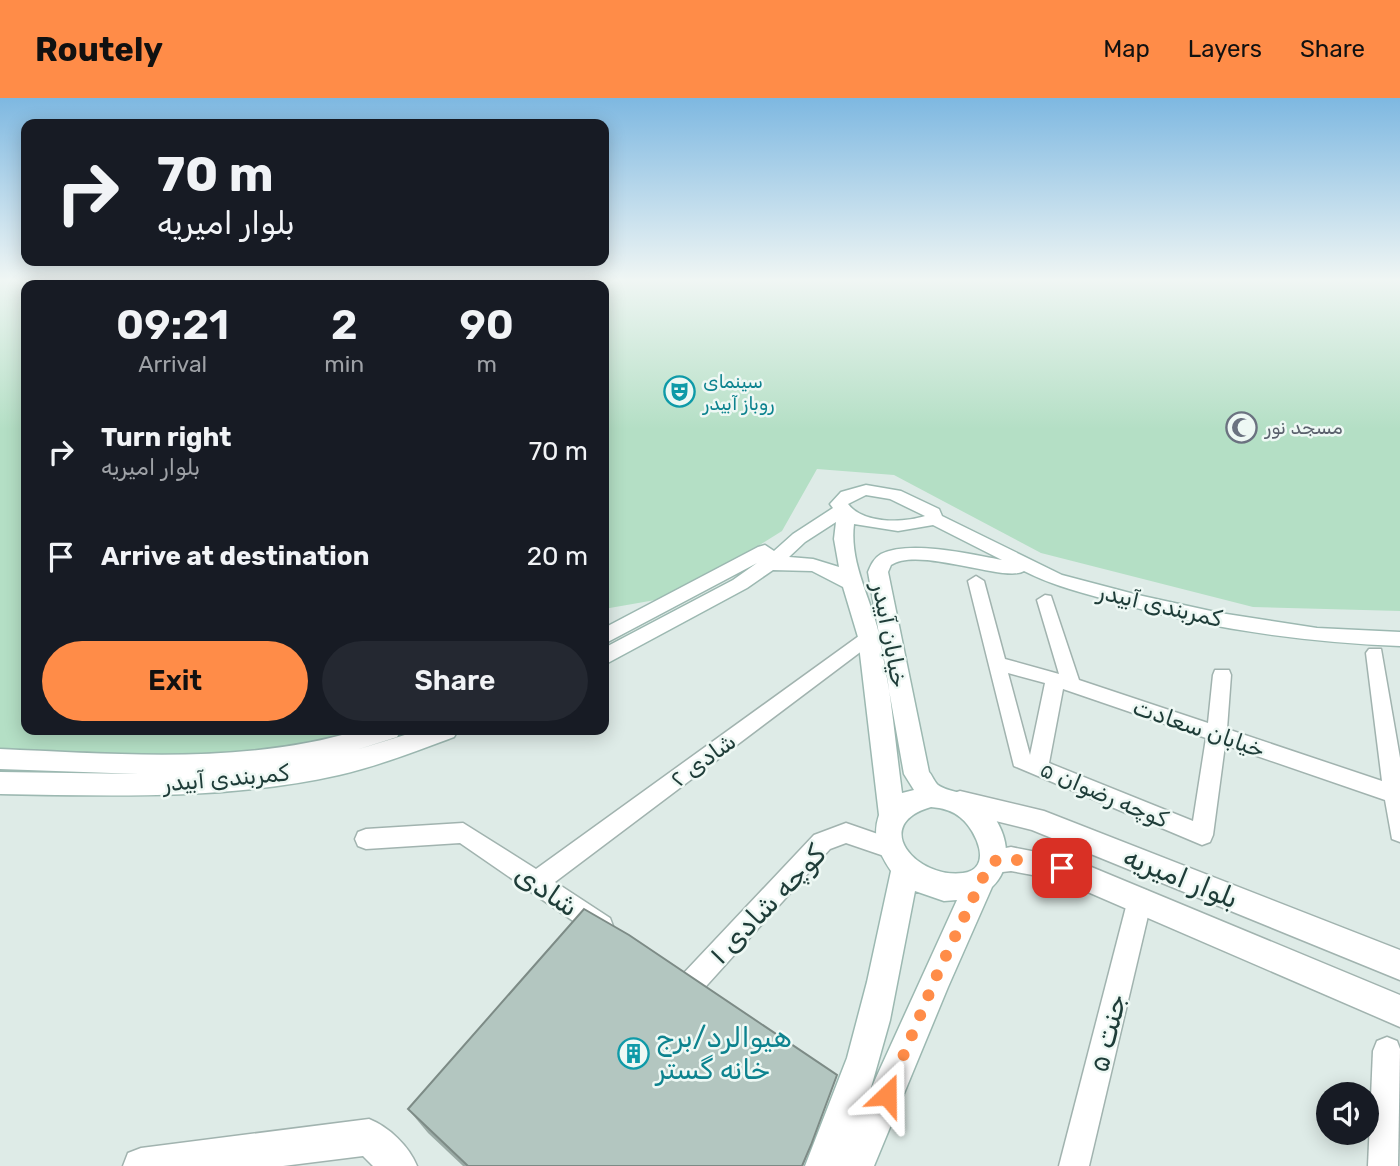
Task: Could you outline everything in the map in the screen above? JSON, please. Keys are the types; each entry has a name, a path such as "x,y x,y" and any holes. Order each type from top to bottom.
{"main road":[{"name":"کمربندی آبیدر","path":"844,514 839,505 841,499 855,492 866,490 912,500 933,513 934,519 1055,579 1220,620 1317,635 1400,639"},
{"path":"609,634 784,540 799,538 844,514 862,521 905,525 925,524 934,519"},
{"name":"خیابان آبیدر","path":"844,514 843,539 852,584 869,637 892,814"},
{"path":"609,654 740,584 789,550 799,538"},
{"name":"خیابان آبیدر","path":"944,799 918,774 878,572 881,563 892,556 956,558 991,563 1055,579"},
{"path":"768,564 815,564 835,571 852,584"},
{"name":"کمربندی آبیدر","path":"0,759 245,762 352,744 376,735"},
{"name":"کمربندی آبیدر","path":"0,783 120,785 224,781 313,770 432,735"},
{"path":"856,1166 936,977 988,870 995,847 991,834 971,810 944,799 915,798 901,804 892,814 887,836 898,858 919,879 936,886 969,886 988,870"},
{"name":"بلوار امیریه","path":"944,799 1035,819 1400,965"},
{"path":"823,1166 838,1088 888,966 898,858"},
{"name":"بلوار امیریه","path":"988,870 1011,859 1062,868 1400,1012"},
{"path":"141,1166 369,1137 399,1166"}],"street":[{"name":"کوچه رضوان ۵","path":"976,580 1021,760 1202,835 1217,733"},
{"path":"1038,767 1063,682 1045,600"},
{"name":"شادی ۲","path":"536,883 869,637"},
{"path":"1375,653 1398,796 1400,832"},
{"name":"خیابان سعادت","path":"996,663 1063,682 1398,796"},
{"path":"1217,733 1222,675"},
{"name":"شادی","path":"366,839 463,833 624,941"},
{"name":"کوچه شادی ۱","path":"690,985 822,842 846,833 898,858"},
{"name":"جنت ۵","path":"1074,1166 1140,899"},
{"path":"668,970 713,1001"},
{"path":"1382,1166 1387,1051"}],"green space":[{"path":"0,330 21,330 21,735 348,735 293,757 0,754"},
{"path":"609,330 1400,330 1400,611 1253,607 1041,553 894,475 817,469 782,531 678,596 609,608"}],"building":[{"name":"هیوالرد/برج خانه گستر","path":"584,909 629,935 837,1075 802,1166 468,1166 408,1109"}],"place":[{"name":"سینمای روباز آبیدر","path":"680,392"},
{"name":"مسجد نور","path":"1242,427"},
{"name":"هیوالرد/برج خانه گستر","path":"633,1053"}],"route":[{"path":"887,1095 936,977 982,879 994,861 1011,859 1062,868"}]}
